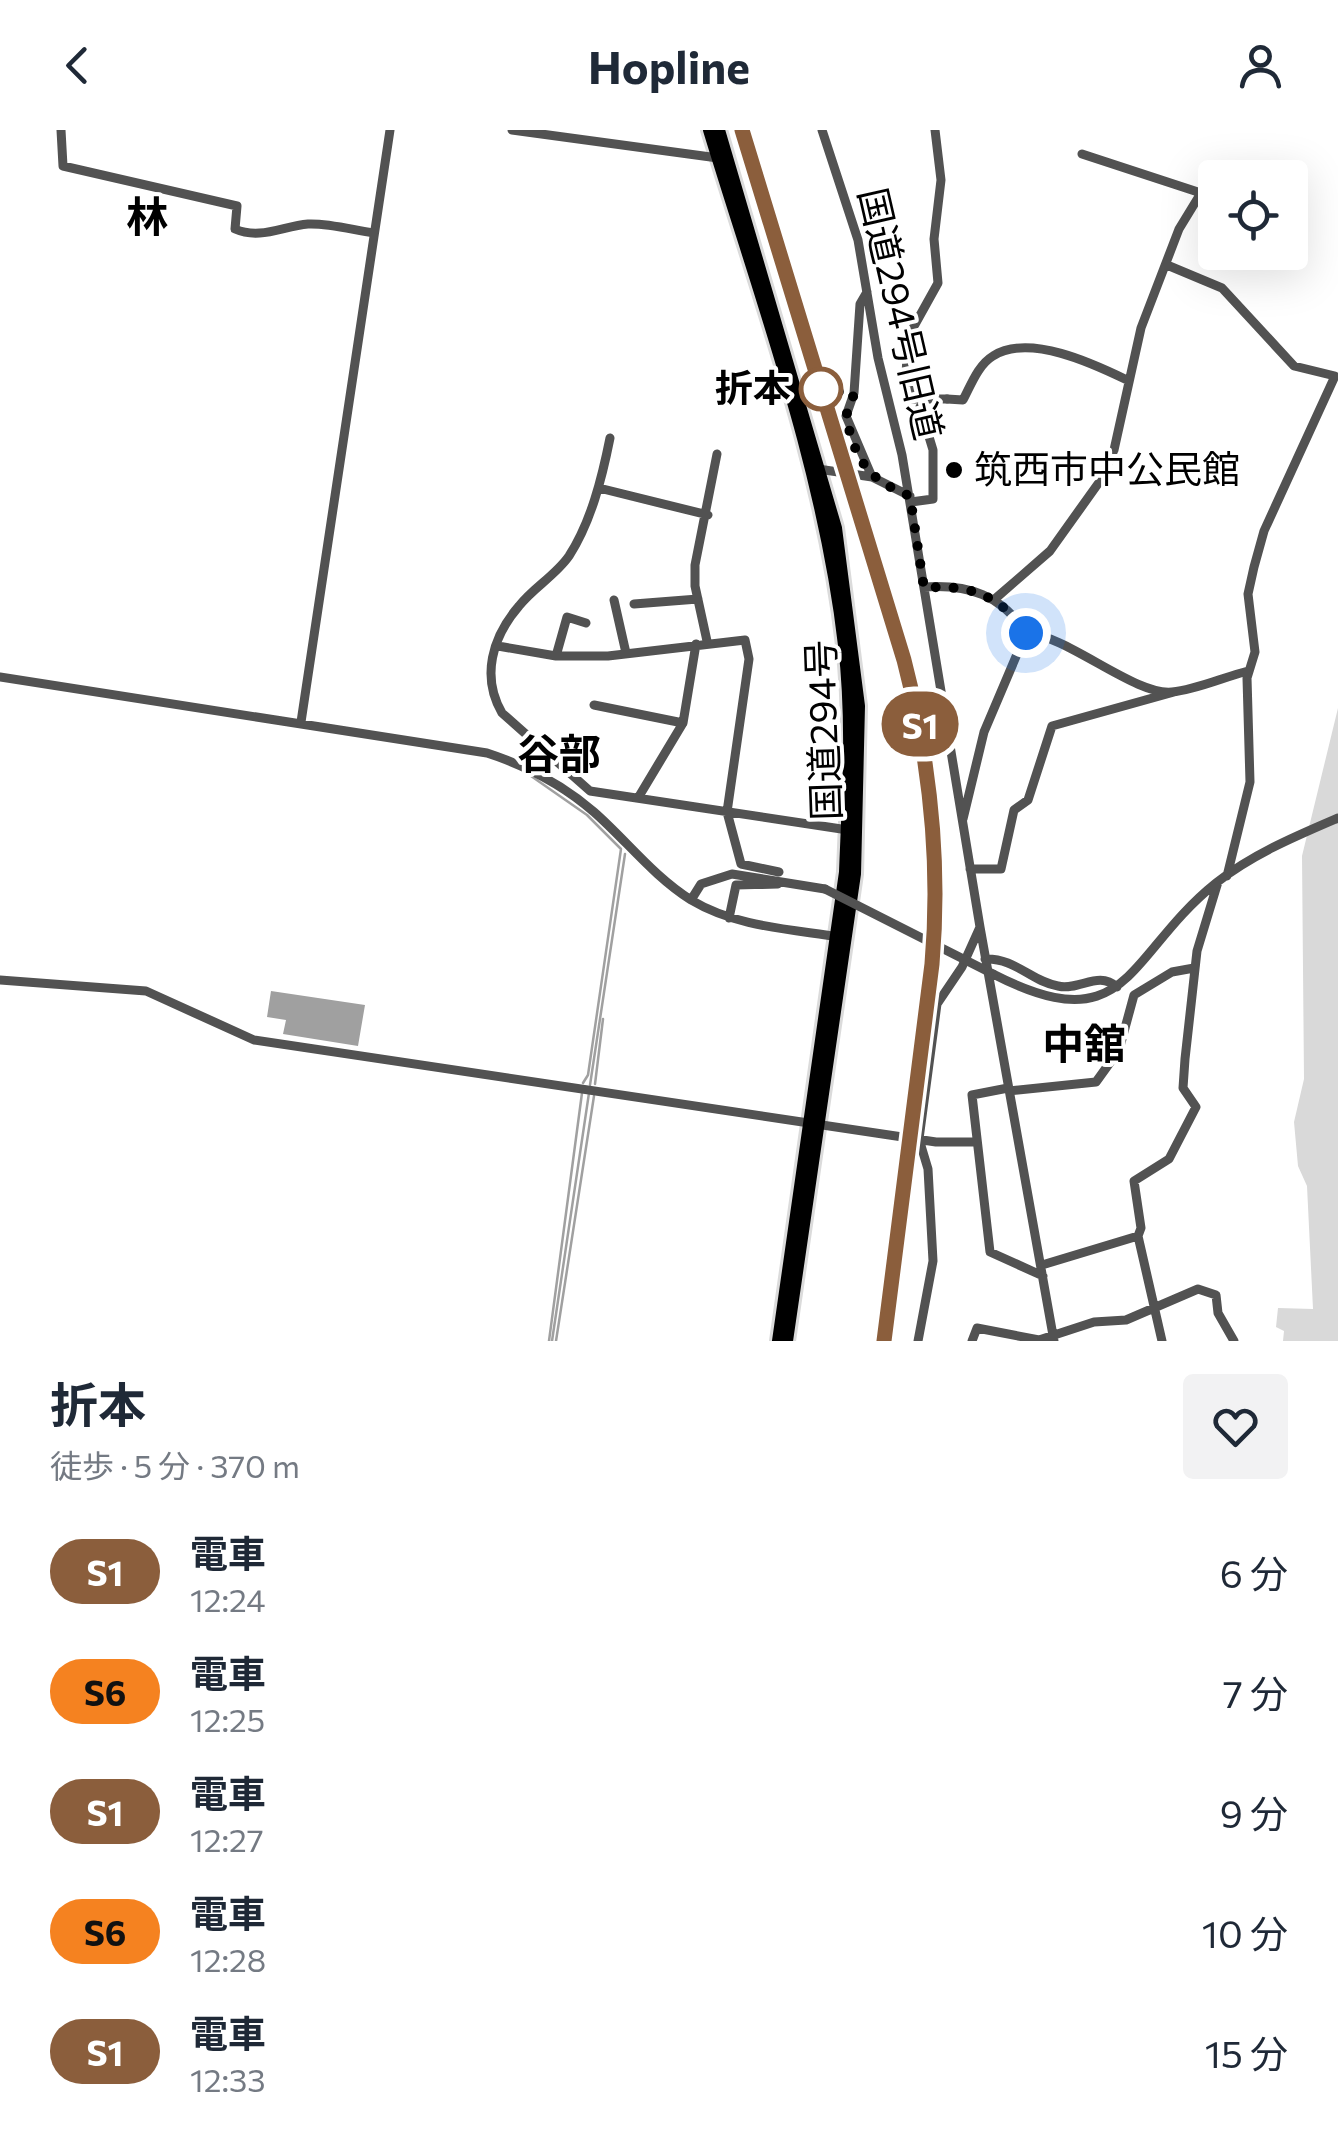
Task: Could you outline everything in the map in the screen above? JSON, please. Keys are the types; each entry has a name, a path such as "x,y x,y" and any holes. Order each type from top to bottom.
{"highway":[{"name":"国道294号","path":"709,130 815,468 833,570 851,738 841,937"},
{"name":"国道294号","path":"719,130 844,569 859,706 858,832 778,1341"},
{"name":"国道294号","path":"787,1341 814,1122"}],"street":[{"path":"60,130 63,166 237,206 235,229 239,232 259,234 309,224 374,233"},
{"path":"301,722 390,130"},
{"path":"512,130 718,158"},
{"name":"国道294号旧道","path":"822,130 858,240 910,499 985,959 1054,1338"},
{"path":"911,395 906,375 908,338 938,284 934,239 941,180 935,130"},
{"path":"996,598 1050,551 1100,481 1114,450 1127,380 1179,230 1201,193 1082,154"},
{"path":"1162,1341 1138,1236 1141,1228 1134,1181 1170,1159 1196,1107 1183,1088 1194,968 1250,782 1246,745 1248,670 1255,652 1248,594 1264,530 1335,376 1294,366 1222,288 1167,265"},
{"path":"867,292 860,304 854,394 846,416 872,478"},
{"path":"888,399 911,395 963,400 981,366 995,354 1015,348 1078,360 1127,380"},
{"path":"815,468 872,478 910,499 933,500 933,450 920,407"},
{"path":"610,438 599,488 568,557 516,608 489,662 494,700 536,746 590,791 849,830"},
{"path":"707,641 696,564 717,454"},
{"path":"599,488 708,515"},
{"path":"924,588 950,585 996,598 1026,633 1047,637 1153,690 1174,692"},
{"path":"634,604 698,599"},
{"path":"614,600 626,653"},
{"path":"556,656 567,617 586,623"},
{"path":"962,824 984,732 1026,633"},
{"path":"498,646 556,656 744,640 749,648 727,812 741,864 779,872"},
{"path":"638,798 684,722 696,644"},
{"path":"970,868 1001,870 1006,832 1014,810 1028,800 1052,726 1248,670"},
{"path":"0,677 467,748 528,767 596,812 659,877 691,900 729,918 841,937"},
{"path":"594,705 684,722"},
{"path":"528,767 536,746"},
{"path":"691,900 709,878 732,874 826,889 1041,997 1066,1002 1093,999 1117,988 1222,879 1338,818"},
{"path":"729,918 736,885 778,884"},
{"path":"918,1341 933,1262 928,1169 919,1139 938,996 962,966 980,927"},
{"path":"985,959 1008,960 1059,987 1098,979 1117,988"},
{"path":"1138,1236 1043,1270 990,1252 972,1095 1093,1084 1120,1050 1134,995 1172,972 1194,968"},
{"path":"0,980 104,984 146,991 254,1040 919,1139 976,1142"},
{"path":"972,1341 977,1328 1039,1340 1054,1338 1154,1309 1198,1290 1212,1292 1218,1314 1234,1341"}],"shaded area":[{"path":"1338,708 1338,1341 1283,1341 1284,1331 1276,1327 1278,1308 1313,1309 1307,1186 1298,1166 1294,1122 1304,1079 1302,856"},
{"path":"271,991 365,1005 358,1046 283,1034 286,1020 267,1017"}],"waterway":[{"path":"531,776 587,815 621,849 588,1075 583,1083"},
{"path":"590,1085 625,854"},
{"path":"595,1084 603,1019"},
{"path":"549,1341 582,1093"},
{"path":"552,1341 589,1093"},
{"path":"556,1341 594,1096"}],"railway":[{"path":"742,130 904,660 927,773 935,887 932,964 884,1341"}],"train":[{"name":"S1","path":"742,130 904,660 919,716 932,806 936,916 932,964 884,1341"}],"place":[{"name":"折本","path":"821,389"},
{"name":"筑西市中公民館","path":"954,470"}],"district":[{"name":"林","path":"147,217"},
{"name":"谷部","path":"559,754"},
{"name":"中舘","path":"1084,1044"}],"route":[{"path":"821,389 854,394 846,416 866,468 883,486 910,496 924,588 950,585 996,598 1026,633"}]}
